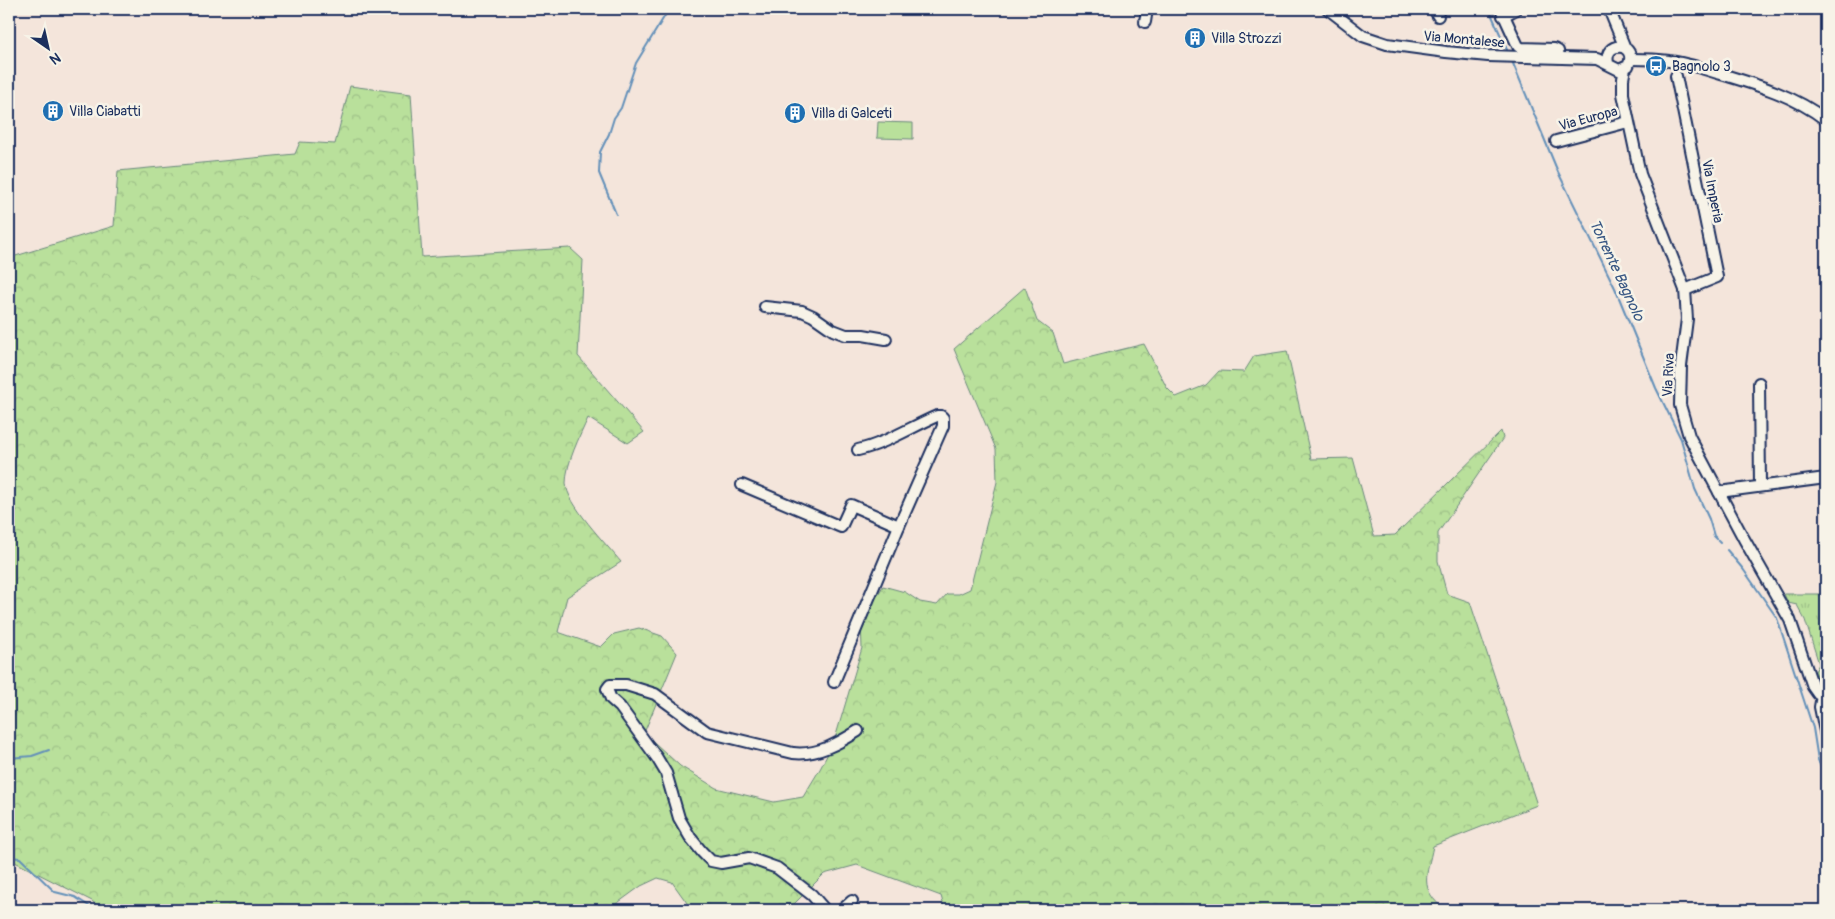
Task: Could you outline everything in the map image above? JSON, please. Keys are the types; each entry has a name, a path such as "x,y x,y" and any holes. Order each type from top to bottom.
{"street":[{"path":"1145,22 1147,9"},
{"name":"Via Montalese","path":"1328,9 1357,32 1376,41 1446,52 1510,57 1596,59 1620,65 1679,62 1770,89 1798,101 1826,120"},
{"path":"1516,9 1502,12 1518,46 1521,48 1554,49 1558,51 1559,57"},
{"path":"1609,9 1625,48 1630,53 1620,65 1607,58 1608,52 1613,48 1620,46 1625,48"},
{"path":"1613,48 1614,20"},
{"name":"Via Riva","path":"1620,65 1628,122 1640,174 1685,290 1687,319 1681,366 1680,405 1689,436 1790,620 1813,686 1818,694 1824,695"},
{"name":"Via Imperia","path":"1676,76 1717,277 1685,290"},
{"name":"Via Europa","path":"1556,141 1628,122"},
{"path":"765,307 802,311 833,330 846,335 886,339"},
{"path":"1759,383 1760,486"},
{"path":"834,682 943,426 943,418 937,416 873,447 858,450"},
{"path":"1719,492 1826,478"},
{"path":"742,485 841,527 851,505 899,526"},
{"path":"825,910 812,895 777,868 750,858 721,863 711,861 702,852 690,837 679,818 666,773 620,707 611,699 607,689 610,685 616,684 647,691 663,699 708,732 794,754 805,755 822,750 841,742 858,731"},
{"path":"1824,695 1820,708 1826,736"},
{"path":"842,910 852,901"}],"green space":[{"path":"350,86 411,94 422,257 570,248 583,260 578,356 644,432 628,443 588,418 578,441 567,475 568,491 580,512 597,535 621,562 567,597 558,632 601,647 614,634 639,628 662,636 677,653 644,733 680,766 716,788 774,802 803,797 834,742 862,648 861,623 883,586 905,592 920,602 937,605 947,594 959,594 970,589 997,482 996,449 954,349 1025,287 1037,321 1053,333 1063,364 1144,344 1167,388 1176,397 1206,385 1219,371 1244,372 1254,356 1287,351 1311,459 1353,458 1374,536 1395,535 1501,431 1503,438 1438,533 1438,561 1447,594 1470,602 1537,805 1433,846 1427,874 1428,888 1436,902 1445,910 945,910 941,896 857,865 824,874 788,910 692,910 672,882 658,878 641,886 608,910 102,910 92,901 9,859 9,258 114,226 118,171 295,154 300,142 335,144"},
{"path":"878,122 913,123 913,139 877,138"},
{"path":"1784,594 1826,594 1826,685 1821,685 1815,671 1819,664 1805,620 1797,605 1788,603"}],"waterway":[{"path":"616,214 599,173 600,152 614,118 621,108 636,63 669,9"},
{"name":"Torrente Bagnolo","path":"1489,9 1508,52"},
{"name":"Torrente Bagnolo","path":"1512,61 1558,172 1615,288 1656,388 1681,439 1695,489 1709,519 1714,536 1720,542"},
{"name":"Torrente Bagnolo","path":"1727,550 1743,569 1777,618 1813,728 1818,760 1826,780"},
{"path":"9,758 32,756 49,750"},
{"path":"9,857 20,858 55,892 75,897 95,910"}],"place":[{"name":"Villa Strozzi","path":"1195,38"},
{"name":"Bagnolo 3","path":"1656,66"},
{"name":"Villa Ciabatti","path":"53,111"},
{"name":"Villa di Galceti","path":"795,113"}]}
